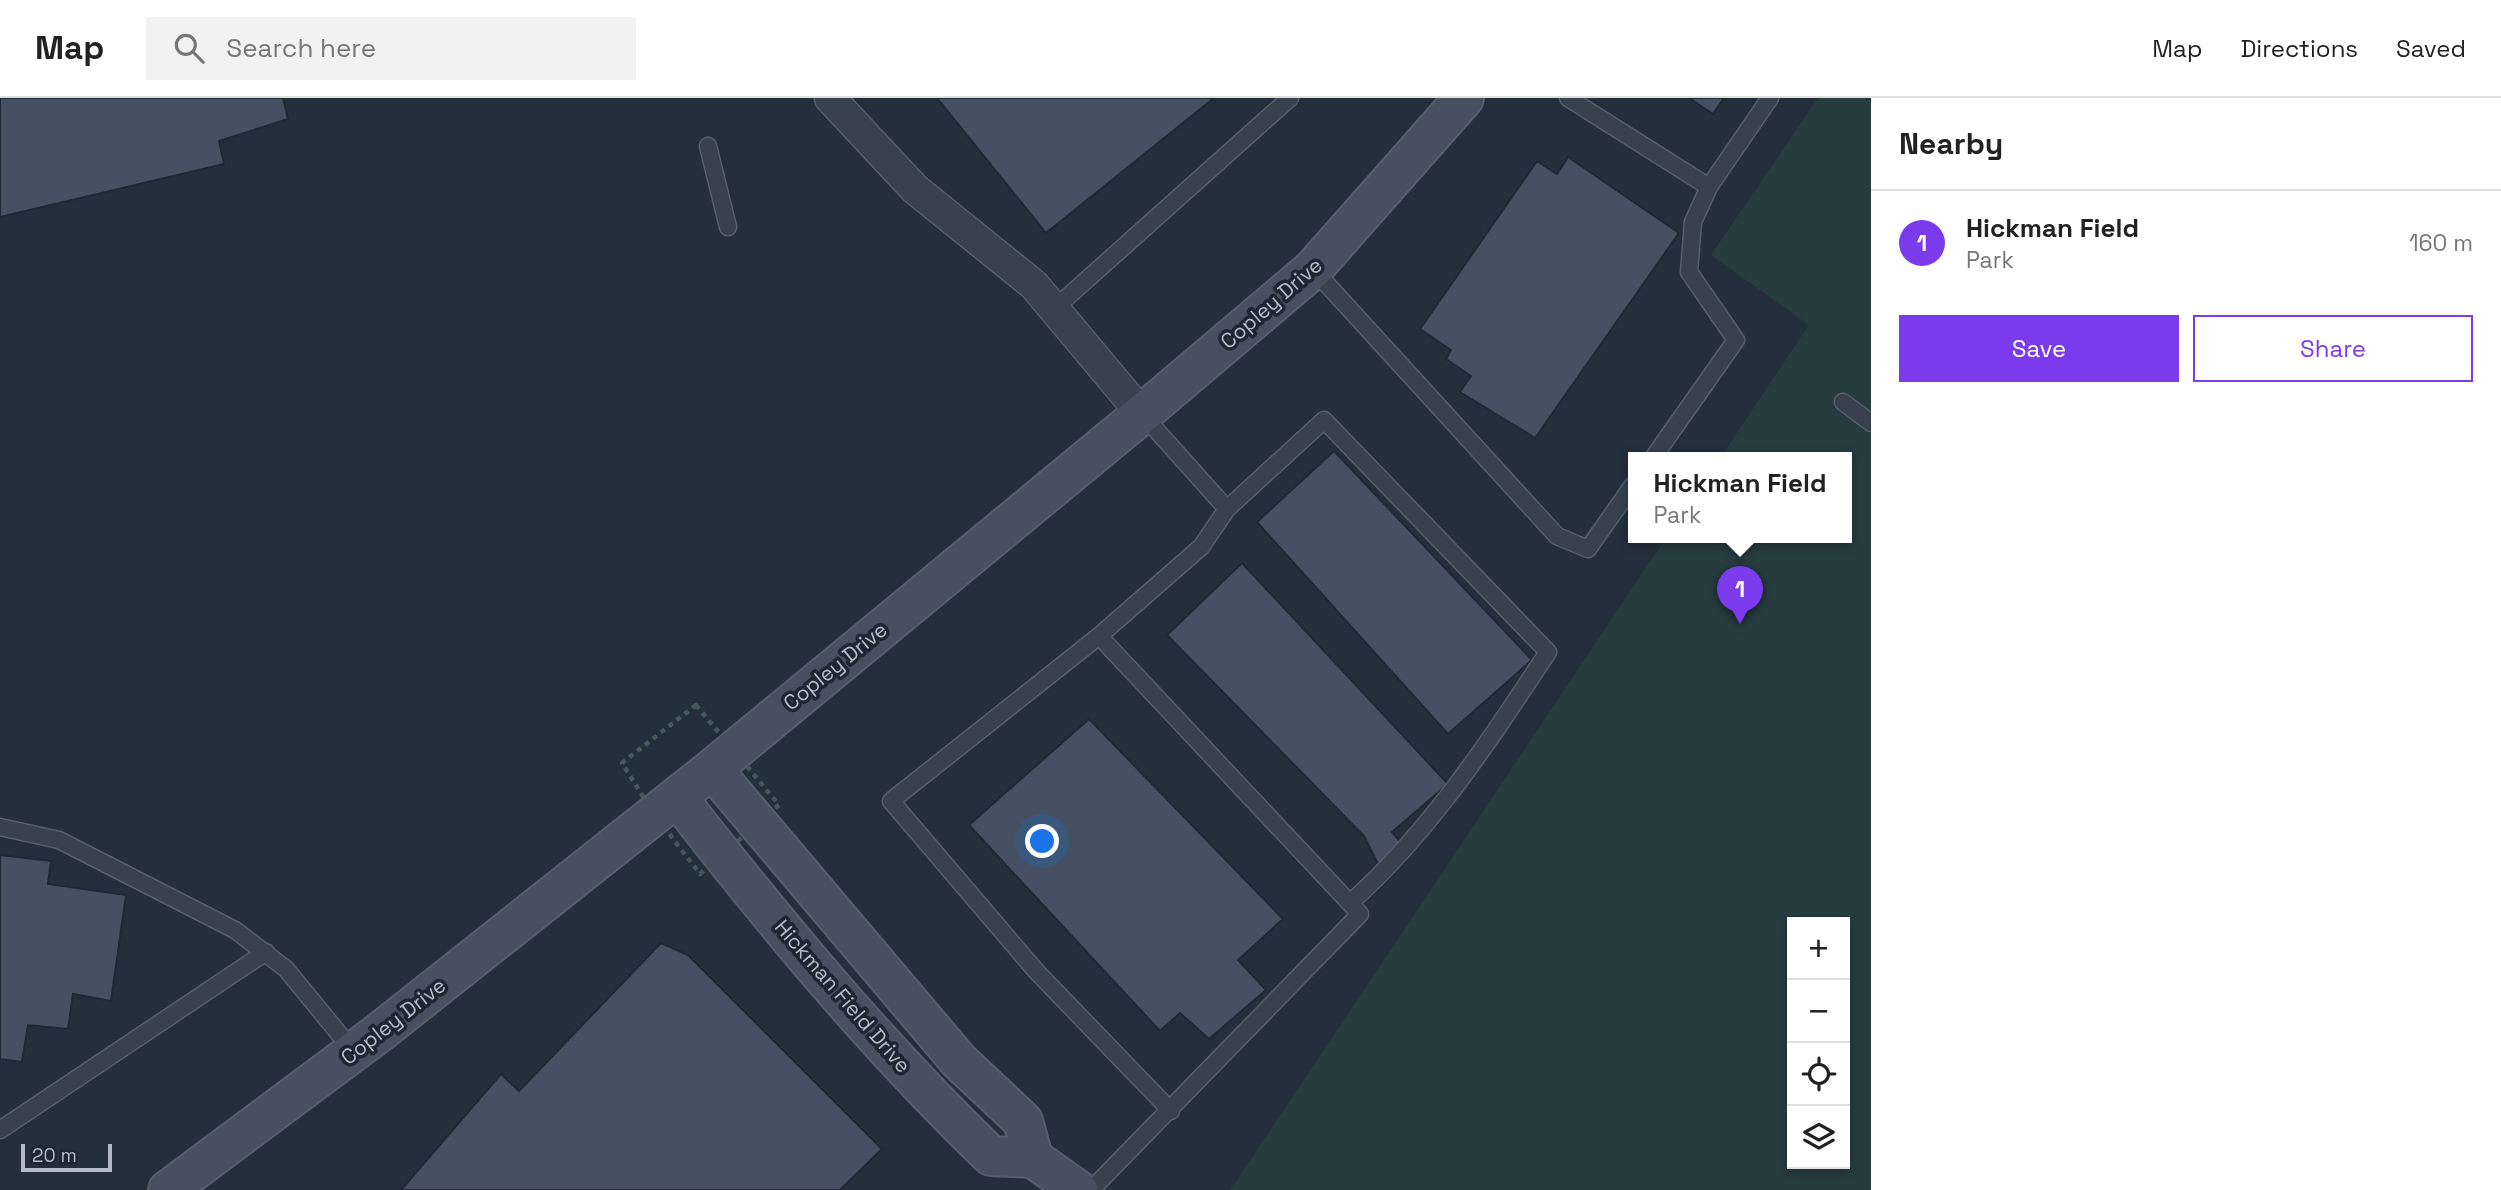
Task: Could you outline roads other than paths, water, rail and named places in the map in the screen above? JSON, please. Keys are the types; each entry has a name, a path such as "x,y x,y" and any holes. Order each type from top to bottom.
{"street":[{"name":"Copley Drive","path":"168,1190 354,1052 712,769 1313,270 1464,98"},
{"path":"837,100 915,189 955,218 1034,285 1142,414"},
{"path":"712,769 959,1061 1023,1121 1033,1158 1079,1190"},
{"name":"Hickman Field Drive","path":"677,797 771,913 933,1099 991,1156 1033,1158"}],"lane":[{"path":"1054,309 1290,98"},
{"path":"1568,98 1709,187"},
{"path":"1657,452 1736,340 1689,272 1693,222 1709,187 1770,98"},
{"path":"708,146 728,228"},
{"path":"1313,270 1557,536 1588,549 1628,492"},
{"path":"1843,402 1871,423"},
{"path":"1142,414 1227,509"},
{"path":"1171,1111 1036,971 891,801 1099,636 1201,547 1227,509 1324,420 1548,652 1479,758 1373,883 1350,903"},
{"path":"1091,1190 1171,1111 1360,914 1099,636"},
{"path":"0,827 59,840 235,930 286,968 354,1052"},
{"path":"0,1130 266,952"}],"place":[{"name":"Hickman Field","path":"1740,624"}]}
